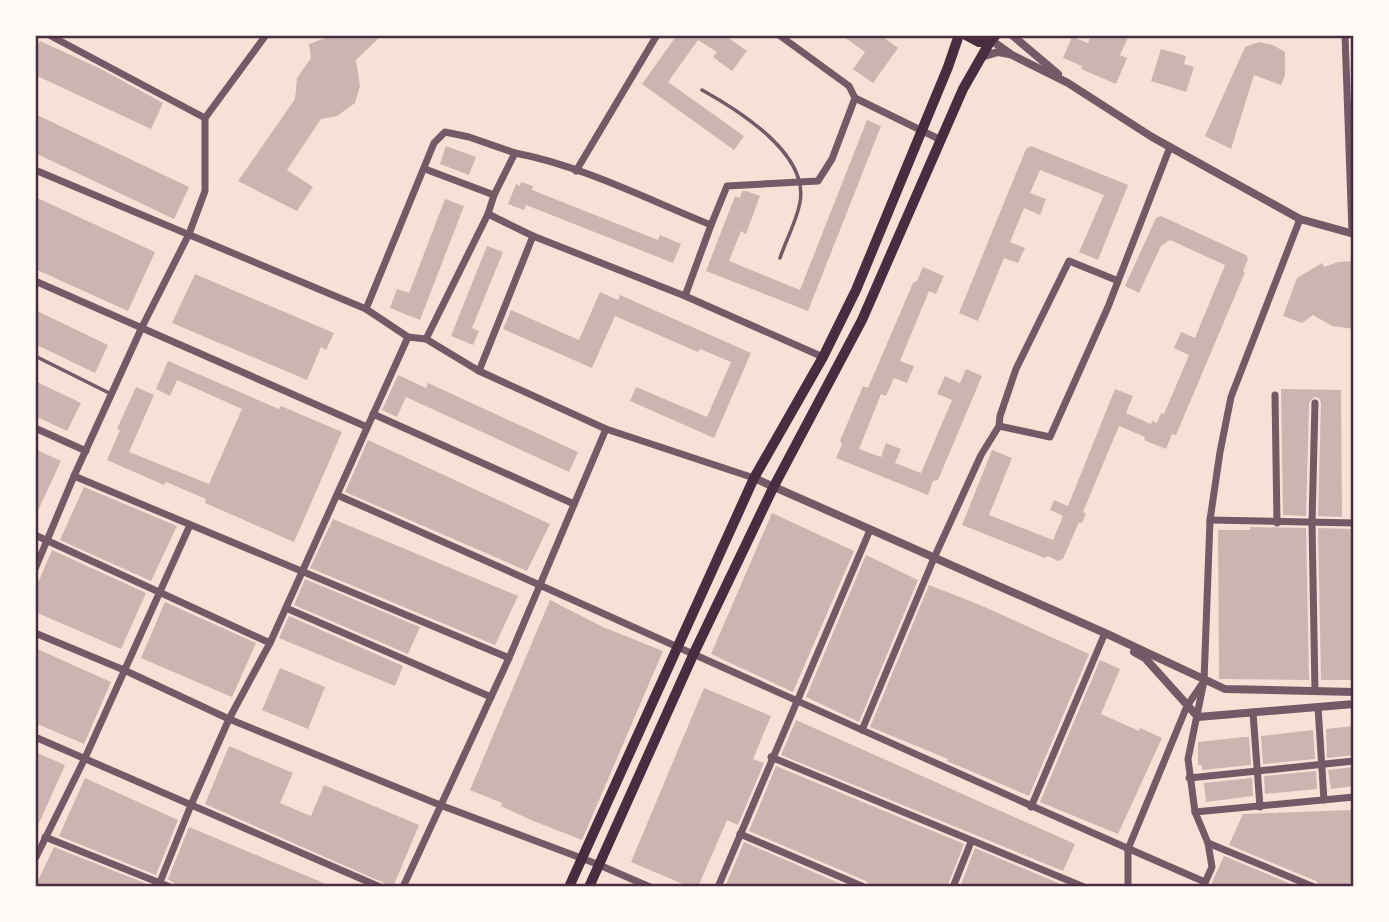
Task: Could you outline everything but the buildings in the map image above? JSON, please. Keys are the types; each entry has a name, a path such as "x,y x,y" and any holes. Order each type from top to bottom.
{"main road":[{"path":"569,887 754,478 823,357 856,290 959,35"},
{"path":"966,35 979,42 993,37"},
{"path":"589,887 597,864 694,653 773,488 862,320 964,89 993,37"}],"street":[{"path":"49,35 205,118"},
{"path":"35,569 111,394 189,234 205,191 205,118 266,35"},
{"path":"576,171 657,35"},
{"path":"779,35 849,86 855,98 941,140"},
{"path":"1012,35 1068,83"},
{"path":"981,57 998,52 1012,55 1068,83 1170,147 1300,219 1353,233 1345,35"},
{"path":"993,37 1012,55"},
{"path":"685,296 727,186 818,181 832,159 855,98"},
{"path":"366,309 434,143 445,132 576,171 711,225"},
{"path":"999,426 1051,437 1108,307 1116,280 1170,147"},
{"path":"426,339 515,153"},
{"path":"425,169 494,195"},
{"path":"35,170 366,309 408,337 426,339 479,371 606,429 754,478 1105,633 1204,681 1224,688 1354,692"},
{"path":"488,214 533,236 685,296 823,357"},
{"path":"337,495 539,583 1204,885 1212,867 1209,843 1195,811 1188,759 1204,681 1210,520 1231,397 1300,219"},
{"path":"479,371 533,236"},
{"path":"862,730 934,558 981,455 999,426 1016,369 1058,280 1069,261 1116,280"},
{"path":"35,281 367,427"},
{"path":"159,885 229,719 270,643 408,337"},
{"path":"1275,396 1277,523"},
{"path":"1315,403 1312,523 1315,691"},
{"path":"373,414 573,504"},
{"path":"35,428 86,451"},
{"path":"403,887 509,658 606,429"},
{"path":"74,476 509,658"},
{"path":"1210,520 1354,523"},
{"path":"35,859 85,758 190,524"},
{"path":"718,887 771,757 870,530"},
{"path":"35,536 270,643"},
{"path":"286,608 491,697"},
{"path":"35,633 124,670 229,719 650,887"},
{"path":"1105,633 1145,658 1198,717 1354,704"},
{"path":"1031,807 1105,633"},
{"path":"1128,887 1128,849 1187,706 1204,681"},
{"path":"1318,707 1324,800"},
{"path":"1253,713 1260,807"},
{"path":"35,737 380,887"},
{"path":"771,757 1084,887"},
{"path":"1189,778 1354,761"},
{"path":"1195,811 1354,797"},
{"path":"740,834 864,887"},
{"path":"45,836 159,885 170,887"},
{"path":"953,887 971,842"},
{"path":"1209,843 1314,887"}],"lane":[{"path":"702,90 738,111 762,130 794,167 801,182 800,202 780,258"},
{"path":"35,356 111,394"}]}
